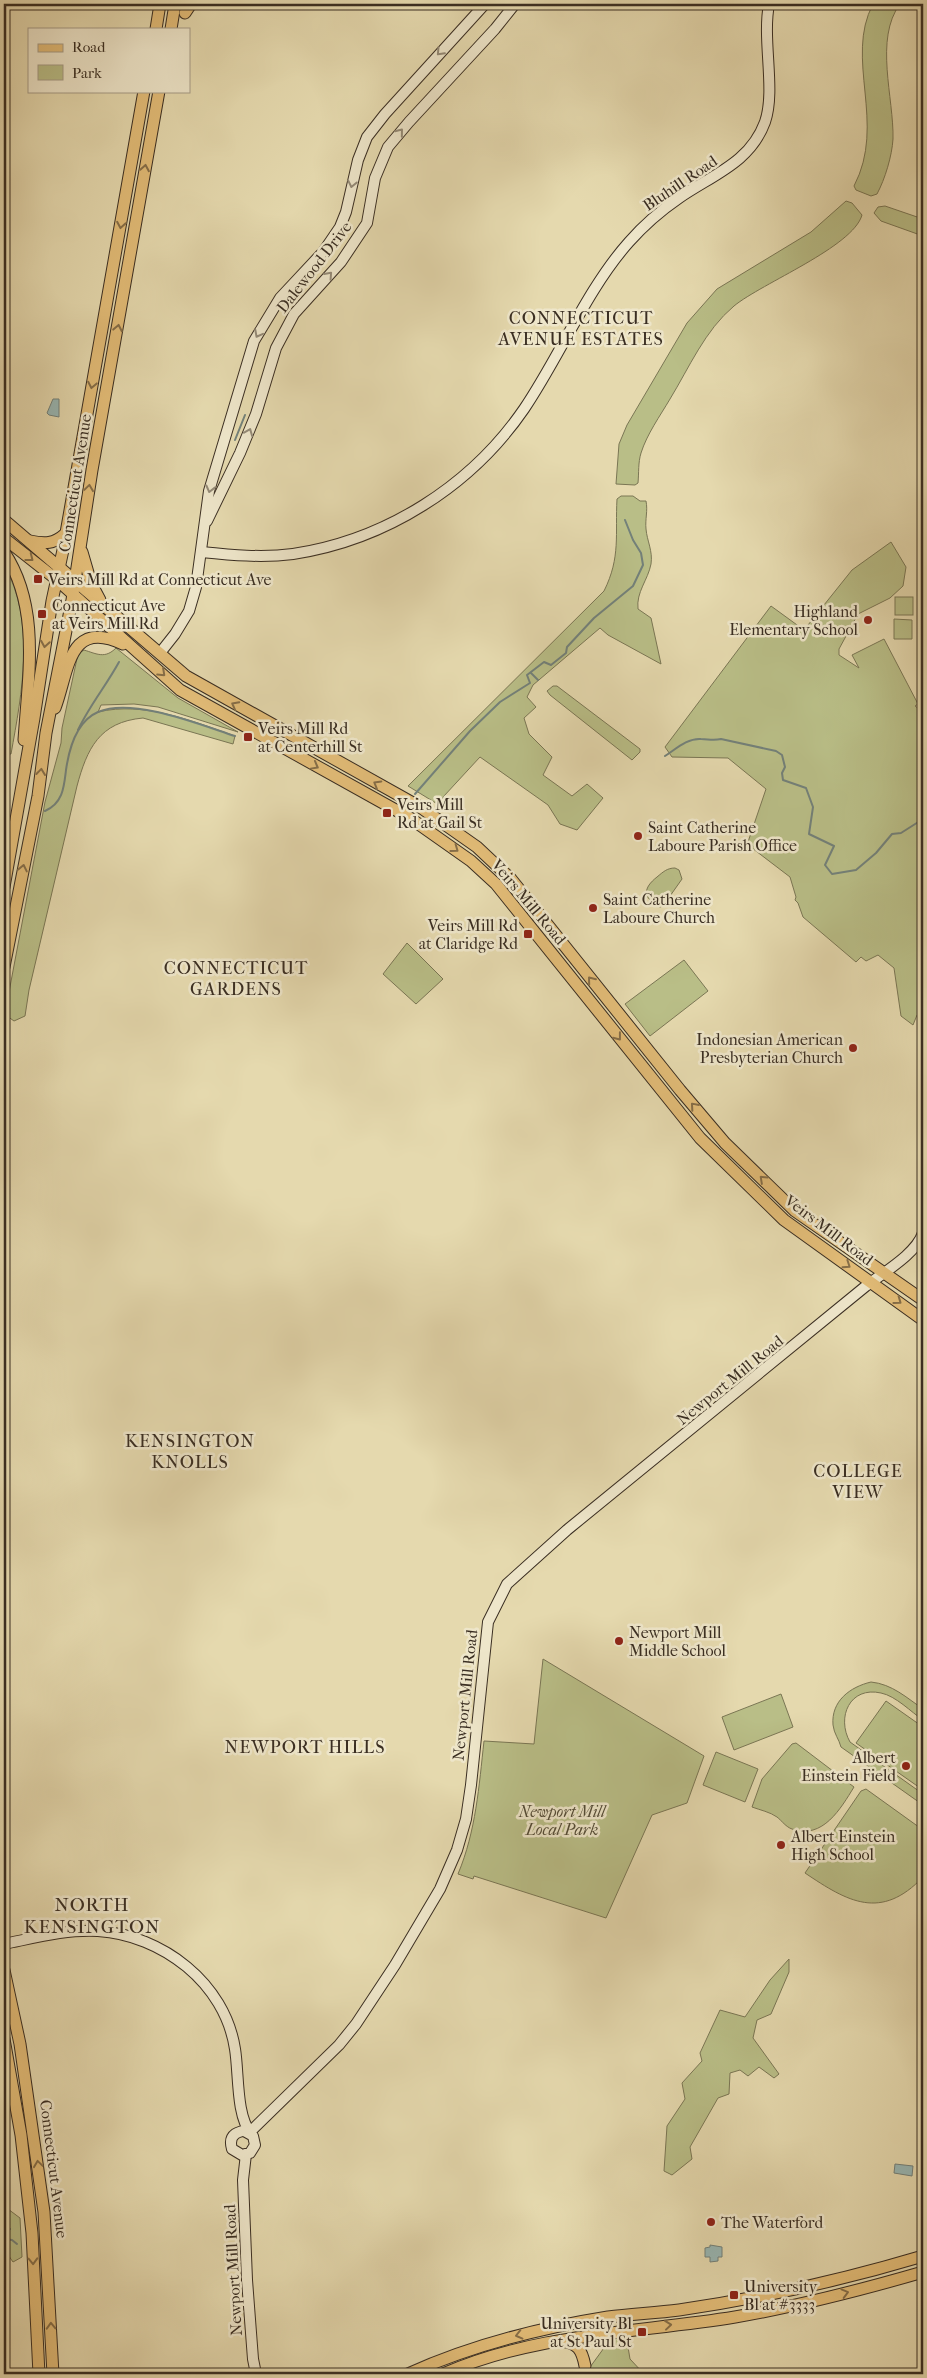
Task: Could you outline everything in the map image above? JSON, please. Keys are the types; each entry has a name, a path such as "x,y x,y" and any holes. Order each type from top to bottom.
{"main road":[{"path":"156,28 160,4"},
{"path":"171,28 175,4"},
{"name":"Connecticut Avenue","path":"4,887 56,579 144,92"},
{"name":"Connecticut Avenue","path":"4,967 38,796 46,733 75,581 95,452 159,92"},
{"name":"Veirs Mill Road","path":"4,520 59,565 75,581 186,676 205,689 420,807 477,847 511,879 680,1090 725,1143 796,1211 923,1300"},
{"path":"29,540 49,543 58,540 65,534"},
{"path":"82,537 85,567 102,604"},
{"name":"Veirs Mill Road","path":"4,538 56,579 180,690 410,818 471,861 501,891 700,1138 784,1220 923,1320"},
{"path":"4,552 11,563 23,592 29,640 18,809"},
{"path":"46,733 64,686 72,652 78,645 87,639 102,636 136,650"},
{"name":"Connecticut Avenue","path":"4,1970 28,2096 46,2232 53,2374"},
{"name":"Connecticut Avenue","path":"4,2040 22,2135 32,2233 39,2374"},
{"path":"32,2233 46,2232"},
{"path":"408,2374 482,2344 564,2325 781,2294 923,2256"},
{"path":"443,2374 485,2359 554,2341 773,2310 836,2296 923,2272"},
{"path":"554,2341 573,2342 582,2352 585,2366"}],"street":[{"name":"Dalewood Drive","path":"160,653 175,634 188,611 196,587 209,491 254,341 280,298 323,252 340,227 346,212 358,160 368,137 385,114 485,4"},
{"name":"Dalewood Drive","path":"205,524 250,430 276,348 285,330 294,314 341,262 367,223 375,178 388,147 495,29 515,4"},
{"name":"Bluhill Road","path":"200,552 246,556 290,554 351,540 387,526 430,501 458,480 491,450 525,408 620,253 644,226 661,211 733,166 754,145 765,121 768,108 766,32 769,4"},
{"name":"Newport Mill Road","path":"256,2374 252,2359 242,2154 232,2149 231,2142 247,2133 265,2118 339,2046 395,1965 440,1889 457,1850 466,1819 488,1622 507,1584 567,1530 884,1273 920,1241 923,1233"},
{"path":"4,1944 70,1932 98,1931 127,1935 156,1946 180,1960 199,1978 211,1993 228,2024 235,2046 241,2111 247,2133 254,2148 242,2154"},
{"path":"241,2111 252,2117 265,2118"},
{"name":"Newport Mill Road","path":"249,2374 252,2359"}],"green space":[{"path":"873,4 900,4 892,18 888,34 887,69 893,123 890,160 877,194 871,196 856,190 854,186 863,162 867,139 862,47 865,25"},
{"path":"846,201 852,203 862,215 855,227 825,252 734,306 714,326 650,432 640,457 638,483 635,485 616,484 619,444 627,425 687,323 717,289 811,232"},
{"path":"885,206 923,219 923,236 881,221 874,213 878,207"},
{"path":"621,496 633,496 640,501 646,501 646,529 651,550 651,564 640,592 638,609 651,618 661,664 608,635 600,628 533,685 527,697 536,707 524,718 529,734 552,757 543,775 572,796 587,784 603,798 577,830 560,824 548,805 480,757 444,796 439,805 408,786 604,591 615,556 617,499"},
{"path":"891,542 906,567 903,586 890,598 858,614 839,649 839,655 859,668 852,655 884,639 918,704 915,706 923,712 923,1015 917,1015 913,1025 901,1016 894,968 878,955 866,961 861,957 856,962 803,917 795,900 796,897 790,877 752,848 753,846 748,842 766,789 728,758 672,757 665,747 771,606 804,630 852,570"},
{"path":"4,565 14,587 20,610 24,658 19,707 11,754 4,754"},
{"path":"895,597 913,597 913,615 895,615"},
{"path":"894,619 912,620 912,639 894,639"},
{"path":"116,648 178,698 238,732 158,707 134,704 101,705 98,712 115,709 133,709 168,714 185,719 235,736 233,744 143,718 116,725 97,740 85,760 77,786 29,990 25,1016 14,1021 7,1016 9,992 45,802 61,743 62,728 78,654 84,650 104,655"},
{"path":"553,686 557,686 640,749 640,752 632,760 550,695 547,691"},
{"path":"675,868 679,870 682,879 663,906 660,907 654,904 647,896 647,889 652,881 663,872"},
{"path":"407,943 443,979 416,1004 383,974"},
{"path":"684,960 708,991 650,1036 625,1004"},
{"name":"Newport Mill Local Park","path":"543,1659 704,1756 687,1803 652,1815 606,1918 474,1876 473,1879 458,1874 473,1825 484,1741 534,1744"},
{"path":"871,1682 879,1683 892,1689 923,1709 923,1720 887,1695 870,1692 861,1694 849,1705 845,1714 846,1732 850,1742 923,1794 923,1805 841,1747 834,1731 833,1716 843,1696 856,1687"},
{"path":"781,1694 793,1727 734,1750 722,1717"},
{"name":"Albert Einstein Field","path":"886,1701 923,1727 923,1790 856,1743"},
{"path":"796,1743 854,1787 830,1820 813,1830 792,1829 774,1815 752,1807 762,1779 792,1744"},
{"path":"716,1752 758,1769 745,1802 703,1785"},
{"path":"866,1789 923,1830 923,1877 908,1891 893,1899 879,1903 850,1899 805,1873 861,1791"},
{"path":"789,1959 789,1972 771,2014 757,2020 753,2038 779,2074 774,2078 759,2067 748,2076 740,2070 730,2073 729,2094 718,2098 690,2147 692,2159 672,2175 664,2171 667,2126 685,2099 682,2083 702,2061 700,2053 720,2010 745,2017 770,1980"},
{"path":"4,2206 20,2218 22,2257 13,2262 4,2249"},
{"path":"626,2335 630,2359 644,2374 585,2374 609,2341"}],"water":[{"path":"53,399 59,399 59,417 47,413"},
{"path":"895,2164 913,2166 912,2176 894,2173"},
{"path":"710,2245 722,2247 722,2257 718,2257 718,2261 710,2262 710,2257 705,2257 705,2248 710,2247"}],"waterway":[{"path":"235,440 245,415"},
{"path":"415,794 470,731 500,702 530,683 527,675 544,662 551,665 566,653 567,647 594,618 633,586 643,565 641,553 633,540 625,520"},
{"path":"78,730 119,662"},
{"path":"531,673 538,680"},
{"path":"45,811 56,804 62,794 69,753 75,736 85,722 98,712 113,708 148,710 167,714 235,736"},
{"path":"665,756 686,742 696,739 721,739 776,751 782,755 785,767 782,773 783,780 806,788 813,807 809,834 834,846 825,865 832,874 856,870 876,853 892,834 901,833 923,819 923,809"},
{"path":"4,2234 10,2229"},
{"path":"4,2239 12,2240 17,2244"}],"place":[{"name":"Veirs Mill Rd at Connecticut Ave","path":"38,579"},
{"name":"Connecticut Ave at Veirs Mill Rd","path":"42,614"},
{"name":"Highland Elementary School","path":"868,620"},
{"name":"Veirs Mill Rd at Centerhill St","path":"248,737"},
{"name":"Veirs Mill Rd at Gail St","path":"387,813"},
{"name":"Saint Catherine Laboure Parish Office","path":"638,836"},
{"name":"Saint Catherine Laboure Church","path":"593,908"},
{"name":"Veirs Mill Rd at Claridge Rd","path":"528,934"},
{"name":"Indonesian American Presbyterian Church","path":"853,1048"},
{"name":"Newport Mill Middle School","path":"619,1641"},
{"name":"Albert Einstein Field","path":"906,1766"},
{"name":"Albert Einstein High School","path":"781,1845"},
{"name":"The Waterford","path":"711,2222"},
{"name":"University Bl at #3333","path":"734,2295"},
{"name":"University Bl at St Paul St","path":"642,2332"}],"district":[{"name":"CONNECTICUT AVENUE ESTATES","path":"581,328"},
{"name":"CONNECTICUT GARDENS","path":"236,978"},
{"name":"KENSINGTON KNOLLS","path":"190,1451"},
{"name":"COLLEGE VIEW","path":"858,1481"},
{"name":"NEWPORT HILLS","path":"305,1747"},
{"name":"NORTH KENSINGTON","path":"92,1916"}]}
